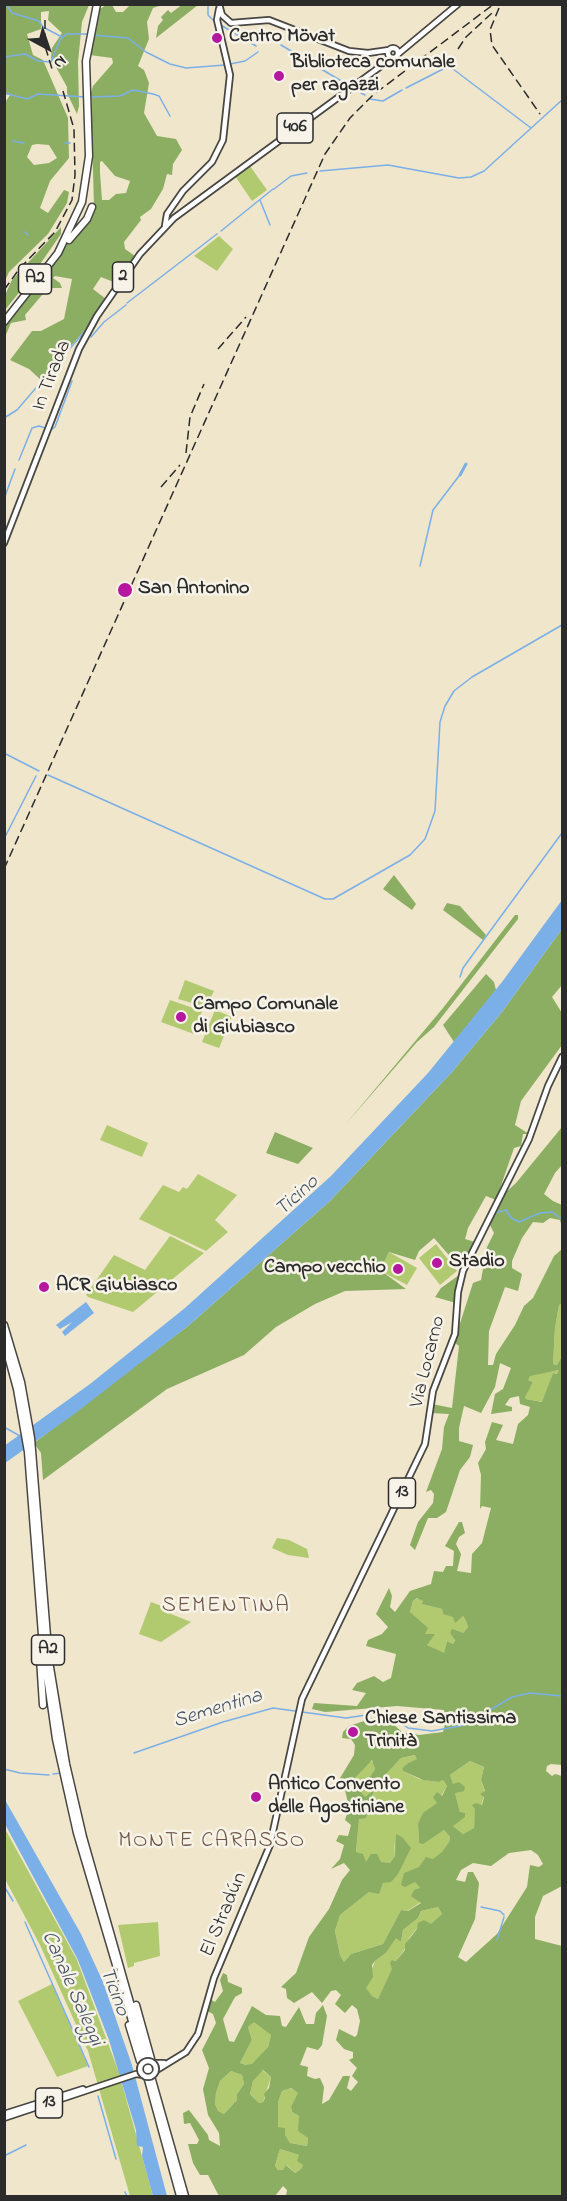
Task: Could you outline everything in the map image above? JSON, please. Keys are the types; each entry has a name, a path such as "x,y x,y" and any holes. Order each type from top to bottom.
{"highway":[{"name":"A2","path":"4,316 67,237 78,204 84,171 82,89 84,61 96,5"},
{"name":"A2","path":"4,322 58,253 83,197 87,182 89,150 84,61"},
{"path":"67,237 90,212 92,207 87,214 82,212 83,197"},
{"name":"A2","path":"4,1325 20,1389 35,1490 43,1705"},
{"name":"A2","path":"4,1341 20,1389"},
{"name":"A2","path":"38,1535 49,1653 63,1764"},
{"name":"A2","path":"39,1591 47,1682 84,1857 180,2196"},
{"name":"A2","path":"66,1776 185,2196"},
{"name":"A2","path":"62,1788 80,1851 84,1857"},
{"path":"123,1975 145,2033 153,2063"},
{"path":"122,1986 132,2036 141,2066"}],"main road":[{"path":"218,19 233,23 259,19 272,20 344,49 398,54 458,4"},
{"path":"169,222 169,212 183,191 212,162 221,146 227,113 228,64 218,19 219,7"},
{"path":"390,53 411,41"},
{"name":"406","path":"182,213 351,87 379,65 390,53"},
{"name":"2","path":"169,222 182,213"},
{"name":"In Tirada","path":"48,430 88,333 135,264 169,222"},
{"name":"2","path":"4,543 48,430"},
{"name":"2","path":"4,549 48,430"},
{"name":"Via Locarno","path":"297,1716 300,1704 331,1637 424,1447 433,1391 455,1334 462,1275 529,1139 548,1086 562,1057"},
{"path":"328,1629 331,1637"},
{"name":"El Stradún","path":"169,2061 187,2050 195,2039 214,1978 270,1845 297,1716"},
{"path":"146,2061 153,2063 155,2071 151,2076 144,2075 141,2066 146,2061"},
{"name":"13","path":"153,2063 169,2061"},
{"name":"13","path":"155,2071 169,2061"},
{"name":"13","path":"93,2087 136,2071 141,2066"},
{"name":"13","path":"4,2116 137,2074 144,2075"}],"green space":[{"path":"5,4 89,5 82,22 78,62 79,106 77,114 67,93 67,87 51,58 52,48 62,33 48,20 49,11 41,12 41,29 27,34 33,55 43,60 68,118 69,158 50,181 40,208 48,213 64,190 69,192 67,203 48,234 9,272 5,281 4,104 10,95 5,94","holes":["32,145 49,145 57,158 49,163 34,165 27,157"]},
{"path":"183,4 198,5 156,38 158,26 163,20 161,17 168,10 171,13"},
{"path":"106,5 112,5 116,12 123,12 130,5 162,5 153,8 147,22 149,39 138,66 144,70 149,83 144,113 157,136 176,139 182,150 173,164 172,175 167,174 163,189 151,209 140,217 141,220 124,242 125,249 135,256 116,283 101,277 93,289 106,299 84,331 41,380 29,369 10,360 32,331 41,331 64,319 72,279 55,276 53,278 60,283 62,288 48,288 25,315 26,320 11,323 5,337 5,326 94,208 91,93 93,86 113,63 112,58 90,55 100,9","holes":["102,161 115,176 130,181 126,193 116,194 109,200 102,200 100,162"]},
{"path":"250,166 267,190 252,201 235,176"},
{"path":"61,227 61,234 5,310 5,295 12,280"},
{"path":"219,236 233,249 217,271 194,256"},
{"path":"394,875 416,904 412,910 383,889"},
{"path":"447,903 460,906 486,935 483,940 443,910"},
{"path":"515,915 518,915 518,919 434,1027 417,1042 345,1125 443,1008"},
{"path":"562,929 562,985 552,997 562,1013 562,1045 521,1101 515,1125 529,1134 523,1134 521,1146 514,1148 496,1200 486,1196 468,1228 465,1239 475,1242 457,1282 456,1303 435,1297 441,1288 459,1275 461,1269 434,1238 419,1251 415,1260 389,1252 380,1270 406,1289 345,1291 315,1304 276,1327 244,1355 167,1389 43,1480 41,1453 34,1443 188,1326 330,1201 452,1072 502,1012"},
{"path":"486,974 494,982 496,990 454,1042 443,1025"},
{"path":"185,980 214,991 206,1007 178,999"},
{"name":"Campo Comunale di Giubiasco","path":"170,1000 202,1011 194,1034 161,1022"},
{"path":"215,1010 232,1017 219,1048 202,1042"},
{"path":"107,1125 148,1143 142,1157 100,1140"},
{"path":"562,1127 562,1165 544,1194 562,1205 562,1228 560,1220 550,1218 543,1223 533,1222 522,1238 512,1261 512,1268 522,1274 518,1291 505,1287 489,1331 488,1365 493,1365 496,1354 524,1306 533,1298 554,1256 562,1249 562,1304 559,1305 555,1328 553,1364 557,1365 562,1356 562,1765 551,1764 547,1766 546,1771 552,1776 555,1774 562,1776 562,1886 543,1896 535,1917 535,1939 562,1946 562,2196 286,2196 287,2190 283,2186 275,2196 219,2196 208,2175 200,2175 193,2163 188,2144 197,2144 199,2140 190,2123 184,2124 183,2113 189,2110 208,2135 209,2140 220,2146 219,2133 208,2115 203,2089 209,2068 202,2050 216,2023 213,2014 205,2010 208,1998 215,2002 223,1991 220,1980 223,1973 227,1975 228,1982 242,1988 242,1993 235,1997 223,2019 229,2041 234,2042 252,2006 266,2015 280,2016 282,2026 286,2027 299,2007 306,2024 314,2024 316,2013 323,2005 327,2016 322,2045 318,2050 307,2047 300,2065 308,2067 307,2076 320,2078 324,2087 322,2104 329,2100 343,2076 350,2076 347,2088 351,2091 358,2082 352,2076 357,2068 349,2060 353,2058 353,2052 344,2049 336,2040 339,2029 355,2037 357,2035 360,2021 357,2009 352,2005 345,2013 335,2004 341,1995 336,1990 331,1991 322,2003 312,1992 294,2003 287,1998 286,1989 281,1987 296,1973 309,1937 329,1909 342,1880 350,1870 344,1863 331,1869 340,1859 344,1845 336,1841 339,1835 348,1836 351,1825 345,1820 349,1807 344,1786 337,1783 354,1755 355,1745 351,1739 342,1738 343,1732 349,1726 376,1717 391,1722 402,1732 419,1735 443,1732 446,1720 444,1710 397,1706 325,1712 312,1709 314,1703 357,1706 366,1693 352,1690 357,1683 374,1676 383,1682 391,1678 396,1654 366,1646 368,1640 382,1634 388,1627 376,1614 389,1588 392,1596 390,1607 395,1612 410,1591 431,1584 434,1571 443,1572 446,1566 453,1566 454,1551 445,1546 459,1522 462,1522 465,1533 459,1537 456,1544 461,1554 457,1571 471,1573 472,1554 482,1543 491,1508 482,1506 480,1509 481,1475 478,1463 486,1449 485,1442 492,1422 503,1425 496,1440 513,1444 518,1424 528,1415 530,1407 520,1404 519,1396 510,1398 505,1405 512,1407 512,1411 491,1414 495,1394 503,1389 511,1368 500,1363 495,1387 481,1413 464,1406 459,1428 459,1441 473,1445 470,1457 460,1470 446,1512 437,1518 428,1518 415,1550 410,1545 418,1522 433,1503 434,1494 431,1490 426,1492 442,1449 444,1427 449,1414 431,1413 432,1404 452,1408 459,1346 454,1342 473,1283 481,1280 487,1247 494,1233 489,1223 504,1194 516,1183","holes":["559,1370 557,1374 553,1373 542,1402 525,1397 533,1382 528,1380 530,1376","417,1598 423,1601 422,1604 442,1609 443,1614 453,1617 455,1623 463,1616 468,1627 463,1633 452,1629 450,1633 455,1640 453,1644 447,1641 444,1653 427,1645 435,1634 425,1634 428,1628 410,1612 413,1601","415,1755 417,1759 402,1768 403,1771 423,1780 439,1782 443,1780 447,1786 442,1796 437,1792 433,1797 437,1803 423,1813 418,1824 419,1843 423,1844 444,1830 450,1837 449,1842 433,1859 426,1857 419,1867 404,1873 401,1885 405,1887 415,1882 420,1888 414,1890 411,1896 421,1903 408,1911 401,1910 383,1944 351,1954 344,1962 340,1955 335,1931 340,1915 369,1892 379,1894 383,1883 391,1882 398,1874 411,1848 402,1837 396,1834 395,1856 390,1863 381,1862 377,1854 371,1854 366,1862 363,1854 356,1852 359,1819 366,1818 374,1790 365,1797 361,1792 367,1778 359,1788 355,1785 355,1778 372,1760 375,1769 369,1778 377,1783 384,1779 383,1777 401,1758","470,1761 484,1767 481,1780 485,1791 480,1794 484,1797 482,1805 476,1803 472,1805 475,1809 474,1828 463,1834 453,1826 465,1817 465,1813 460,1812 455,1793 464,1791 465,1787 459,1782 453,1784 450,1775","531,1850 538,1855 543,1864 539,1867 530,1865 527,1887 497,1934 466,1962 458,1957 475,1919 479,1883 473,1872 468,1872 465,1882 456,1880 461,1870 473,1863 491,1866 509,1853","438,1907 442,1914 431,1924 424,1920 418,1923 417,1929 405,1944 405,1950 396,1961 392,1960 390,1963 392,1969 378,1999 372,1996 366,1988 373,1977 372,1965 386,1953 396,1938 401,1942 403,1930 418,1918 421,1911","254,2022 271,2035 268,2047 252,2064 240,2063 252,2040 248,2027","263,2070 271,2077 263,2102 259,2103 250,2094 253,2081","231,2071 242,2075 244,2084 237,2094 237,2100 224,2114 218,2111 215,2104 220,2081","291,2088 298,2093 291,2107 292,2112 299,2116 298,2131 308,2138 307,2146 290,2143 285,2135 285,2128 278,2127 278,2102 282,2091","280,2149 299,2155 297,2161 303,2165 301,2169 295,2173 286,2165 283,2170 278,2170 275,2166"]},
{"path":"275,1132 313,1148 298,1164 266,1153"},
{"path":"198,1174 237,1195 215,1220 228,1232 206,1251 139,1219 163,1185 179,1192 183,1187 187,1189"},
{"path":"170,1236 204,1253 133,1312 86,1295 114,1255 145,1270"},
{"name":"Stadio","path":"436,1244 457,1271 440,1285 419,1258"},
{"name":"Campo vecchio","path":"389,1252 417,1268 407,1285 379,1270"},
{"path":"562,1304 562,1356 557,1365 553,1364 555,1328 559,1305"},
{"path":"560,1370 557,1374 553,1373 543,1402 526,1399 524,1396 533,1382 528,1380 529,1375"},
{"path":"277,1538 289,1540 307,1549 309,1558 288,1555 272,1548"},
{"path":"418,1598 424,1601 423,1604 442,1609 443,1614 463,1616 466,1621 468,1627 463,1633 450,1633 455,1639 453,1644 447,1641 444,1654 427,1645 429,1635 425,1634 410,1612 413,1601"},
{"path":"151,1602 172,1610 171,1614 191,1622 161,1642 139,1634"},
{"path":"416,1755 418,1759 408,1763 402,1768 403,1771 419,1779 439,1782 443,1780 447,1786 437,1803 418,1824 419,1843 444,1830 450,1837 449,1842 443,1852 411,1881 415,1881 420,1888 417,1891 421,1902 407,1911 401,1910 383,1944 351,1954 344,1962 340,1955 335,1931 340,1915 369,1892 380,1889 383,1883 398,1874 394,1839 395,1856 390,1863 366,1862 356,1852 359,1818 367,1813 373,1791 365,1798 361,1792 367,1784 366,1779 359,1788 355,1786 355,1778 370,1761 374,1762 375,1769 369,1778 384,1778 382,1777 401,1758"},
{"path":"470,1761 484,1767 481,1780 485,1792 481,1806 476,1803 474,1828 463,1834 453,1826 460,1812 450,1775"},
{"path":"4,1827 77,1960 119,2073 153,2196 130,2196 88,2051 40,1945 5,1879"},
{"path":"438,1907 442,1914 431,1925 424,1920 409,1938 405,1949 396,1961 392,1960 393,1969 378,1999 372,1996 365,1988 375,1961 386,1953 396,1937 401,1942 403,1930 418,1918 421,1911"},
{"path":"158,1922 160,1956 134,1963 134,1966 128,1968 118,1925"},
{"path":"52,1984 88,2066 57,2077 18,2001"},
{"path":"254,2021 271,2035 268,2047 252,2065 246,2065 240,2063 252,2040 248,2027"},
{"path":"262,2070 271,2077 263,2102 259,2103 250,2094 253,2081"},
{"path":"231,2071 242,2075 244,2084 237,2094 237,2100 224,2114 218,2111 215,2104 216,2093 220,2081"},
{"path":"290,2088 299,2093 291,2108 292,2112 299,2116 308,2138 307,2146 290,2143 278,2127 278,2102 282,2091"},
{"path":"280,2149 299,2155 303,2165 301,2169 295,2173 287,2165 283,2170 278,2170 275,2166"}],"water":[{"path":"562,900 562,929 502,1012 452,1072 330,1201 188,1326 73,1415 5,1463 4,1446 90,1384 185,1308 331,1176 428,1073 502,982"},
{"path":"86,1302 94,1313 65,1336 62,1332 72,1322 60,1329 56,1325"},
{"path":"4,1798 81,1934 103,1982 132,2065 167,2196 153,2196 142,2156 143,2147 137,2146 136,2130 109,2040 78,1960 5,1824"}],"waterway":[{"path":"6,4 12,13 39,21 43,27 62,37"},
{"path":"208,4 208,15 215,22"},
{"path":"219,24 256,46"},
{"path":"4,57 25,54 38,61 51,62 60,40 66,34 88,34"},
{"path":"93,35 128,38 146,52 170,64 186,68 225,65"},
{"path":"281,45 348,85"},
{"path":"230,64 245,61 258,52"},
{"path":"406,88 447,67"},
{"path":"453,69 531,128"},
{"path":"90,97 120,96 133,90 153,94 159,96 170,116"},
{"path":"370,99 383,101 402,90"},
{"path":"4,93 27,99 38,94 85,97"},
{"path":"361,93 365,95"},
{"path":"320,171 388,165 459,178 471,177 484,171 562,100"},
{"path":"13,141 24,143"},
{"path":"65,143 70,143"},
{"path":"274,189 291,176 307,173"},
{"path":"221,231 273,189"},
{"path":"260,200 270,225"},
{"path":"25,232 28,235"},
{"path":"127,303 217,234"},
{"path":"91,337 104,322 126,305"},
{"path":"4,418 17,410 85,331"},
{"path":"19,460 32,428 39,426 51,430 55,427 72,381"},
{"path":"460,475 466,464"},
{"path":"4,499 15,469"},
{"path":"420,566 433,510 459,476"},
{"path":"48,775 325,899 333,899 410,855 425,839 435,811 440,722 445,706 454,691 472,677 562,625"},
{"path":"4,753 39,771"},
{"path":"4,839 36,776"},
{"path":"460,977 463,968 562,833"},
{"path":"495,1213 506,1210 511,1218 519,1222 540,1213 552,1212 562,1219"},
{"path":"4,1427 20,1436"},
{"name":"Sementina","path":"134,1753 223,1722 273,1708 346,1718 373,1714 392,1716 408,1728 432,1731 465,1725 512,1697 530,1693 562,1696"},
{"name":"Sementina","path":"4,1769 20,1773 49,1775"},
{"name":"Sementina","path":"53,1774 61,1773"},
{"name":"Canale Saleggi","path":"4,1886 13,1901"},
{"path":"481,1907 500,1911 504,1915"},
{"path":"497,1940 504,1917"},
{"name":"Canale Saleggi","path":"25,1922 89,2067"},
{"name":"Canale Saleggi","path":"98,2096 116,2159"},
{"path":"4,2156 26,2145"},
{"name":"Canale Saleggi","path":"125,2192 127,2196"}],"railway":[{"path":"4,869 325,154 350,118 373,95 494,4"},
{"path":"499,8 490,30 492,45 540,114"},
{"path":"458,49 466,37 492,13"},
{"path":"45,20 45,46 53,72"},
{"path":"4,290 20,268 55,232 72,200 75,175 74,129 63,91"},
{"path":"218,349 246,317"},
{"path":"186,453 190,417 204,384"},
{"path":"161,487 180,465"}],"place":[{"name":"Centro Mövat","path":"217,38"},
{"name":"Biblioteca comunale per ragazzi","path":"279,76"},
{"name":"San Antonino","path":"125,590"},
{"name":"Campo Comunale di Giubiasco","path":"181,1017"},
{"name":"Stadio","path":"437,1263"},
{"name":"Campo vecchio","path":"398,1269"},
{"name":"ACR Giubiasco","path":"44,1287"},
{"name":"Chiese Santissima Trinità","path":"353,1732"},
{"name":"Antico Convento delle Agostiniane","path":"256,1797"}],"district":[{"name":"SEMENTINA","path":"226,1607"},
{"name":"MONTE CARASSO","path":"212,1842"}],"water label":[{"name":"Ticino","path":"298,1197"},
{"name":"Ticino","path":"113,1992"}]}
